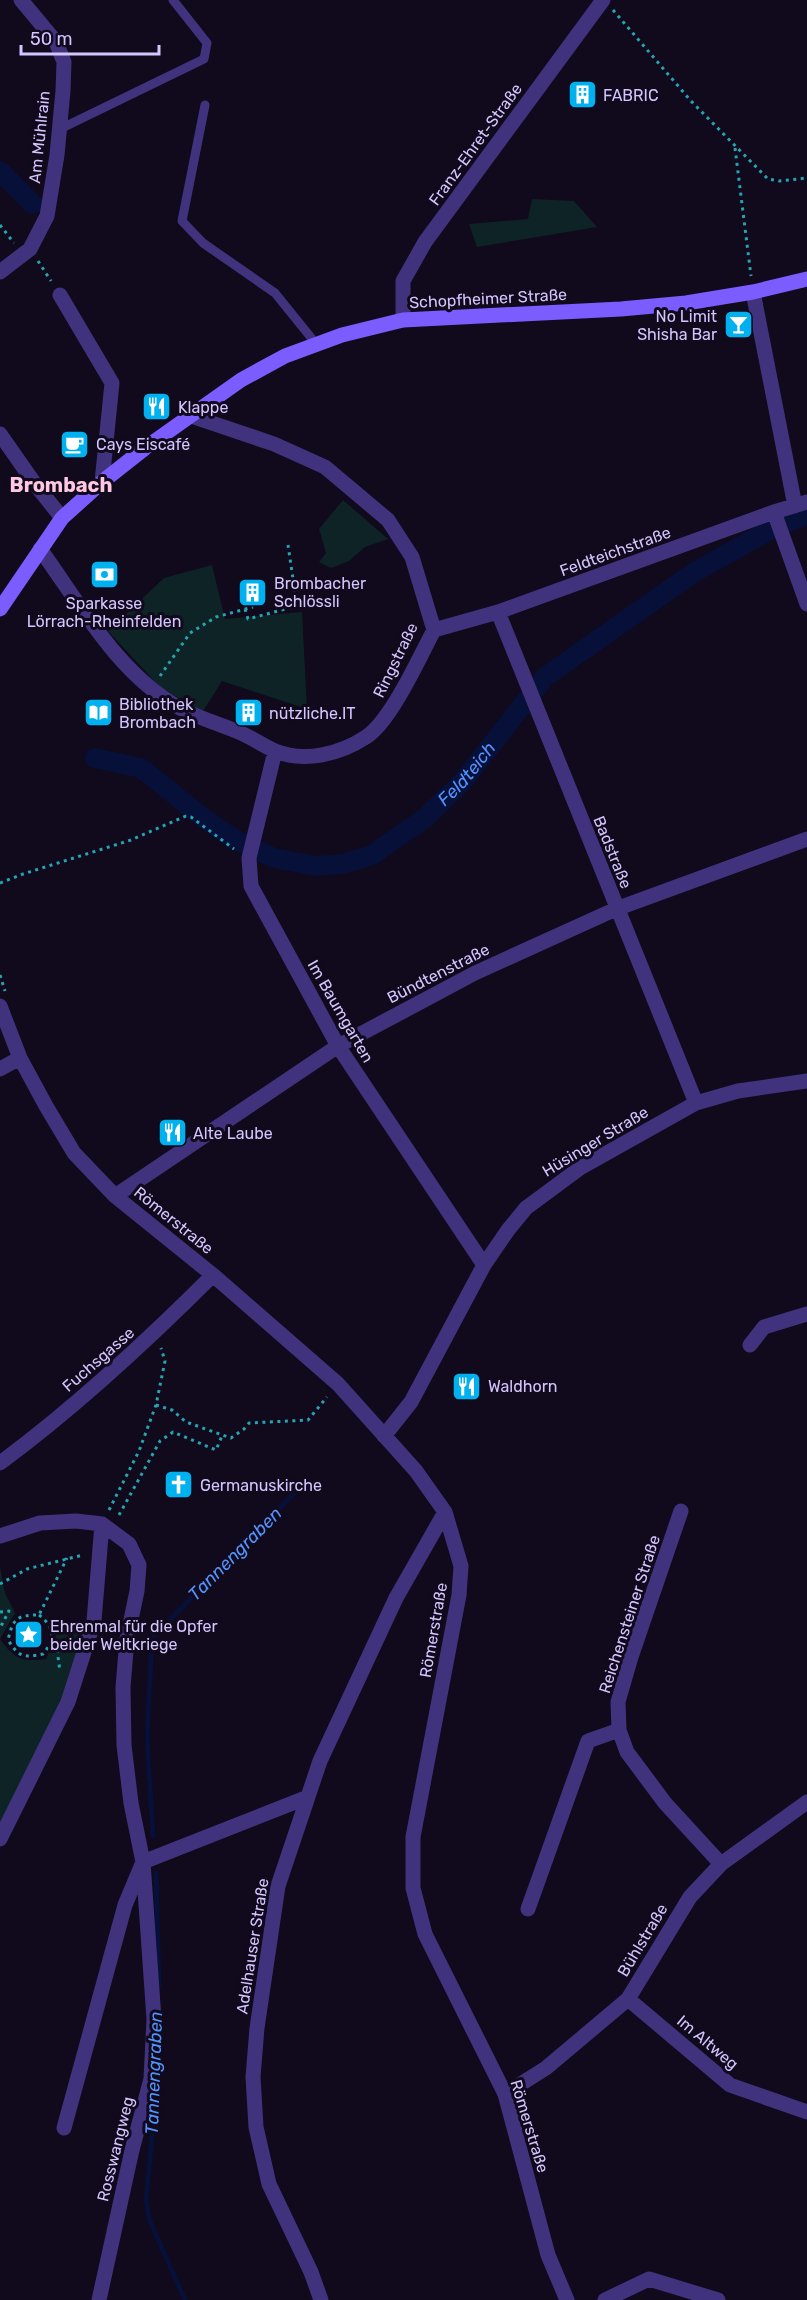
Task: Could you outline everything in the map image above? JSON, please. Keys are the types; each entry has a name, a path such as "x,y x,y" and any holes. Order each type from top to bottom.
{"main road":[{"name":"Schopfheimer Straße","path":"0,609 62,518 102,482 241,380 285,356 342,335 403,320 621,309 686,303 753,292 807,279"}],"street":[{"name":"Am Mühlrain","path":"0,272 30,249 47,216 60,129 64,62 56,42 21,0"},
{"name":"Franz-Ehret-Straße","path":"403,320 403,281 425,242 607,4"},
{"path":"753,292 801,504"},
{"path":"60,295 112,383 102,482"},
{"name":"Ringstraße","path":"40,549 99,633 137,675 179,708 244,734 275,751 307,758 339,750 368,736 393,708 434,630 412,557 388,520 325,467 274,444 191,416"},
{"path":"0,434 62,518"},
{"name":"Feldteichstraße","path":"434,630 498,612 777,521 801,504"},
{"path":"777,521 807,604"},
{"name":"Badstraße","path":"498,612 696,1103"},
{"name":"Im Baumgarten","path":"275,751 251,852 251,886 338,1046 484,1265"},
{"name":"Bündtenstraße","path":"116,1196 338,1046 476,973 616,909 807,839"},
{"name":"Römerstraße","path":"0,1006 20,1058 45,1106 74,1153 116,1196 213,1275 338,1384 416,1471 445,1512 461,1566 459,1595 413,1837 413,1888 425,1934 505,2094 548,2255 567,2300"},
{"path":"0,1069 20,1058"},
{"name":"Hüsinger Straße","path":"384,1436 411,1402 484,1265 520,1215 544,1193 580,1168 696,1103 738,1091 807,1081"},
{"name":"Fuchsgasse","path":"0,1463 34,1438 156,1332 213,1275"},
{"path":"750,1345 764,1327 807,1314"},
{"name":"Reichensteiner Straße","path":"681,1511 621,1690 618,1702 619,1730 627,1752 659,1794 721,1864"},
{"name":"Adelhauser Straße","path":"321,2300 311,2272 269,2184 256,2127 254,2077 257,2028 278,1886 320,1761 396,1598 445,1512"},
{"path":"0,1536 40,1523 76,1521 106,1526 99,1553 94,1621 68,1702 0,1839"},
{"name":"Rosswangweg","path":"99,2300 132,2150 152,2079 154,2019 143,1862 131,1803 124,1745 123,1688 127,1639 137,1591 139,1565 129,1544 106,1526"},
{"path":"528,1909 588,1741 619,1730"},
{"path":"64,2128 125,1905 143,1862 308,1797"},
{"name":"Bühlstraße","path":"505,2094 546,2068 628,1999 690,1897 721,1864 807,1802"},
{"name":"Im Altweg","path":"628,1999 730,2085 807,2112"},
{"path":"605,2300 649,2279 718,2300"}],"lane":[{"path":"60,129 204,59 207,43 173,0"},
{"path":"205,105 182,221 202,243 275,293 317,345"}],"path":[{"path":"607,4 691,101 768,178 779,181 807,178"},
{"path":"735,147 753,292"},
{"path":"30,249 60,295"},
{"path":"245,609 248,619 297,606 288,546"},
{"path":"152,687 190,633 216,617 253,607"},
{"path":"0,883 131,840 186,816 251,852"},
{"path":"106,1526 139,1451 156,1405 165,1361 156,1332"},
{"path":"156,1405 172,1410 186,1422 231,1438 249,1423 308,1420 338,1384"},
{"path":"106,1526 125,1506 160,1441 173,1432 216,1450 222,1436"},
{"path":"0,1584 27,1569 67,1558 99,1553"},
{"path":"39,1615 67,1558"},
{"path":"0,1612 9,1611 0,1628"},
{"path":"39,1615 47,1621 52,1631 51,1645 43,1654 28,1657 16,1653 8,1640 12,1626 20,1617 39,1615"}],"green space":[{"path":"532,199 574,201 597,227 477,247 469,224 528,219"},
{"path":"343,500 388,539 365,547 349,561 331,568 319,562 326,553 319,529"},
{"path":"212,565 225,619 302,612 307,709 222,681 202,713 159,686 108,631 164,578"},
{"path":"0,1567 5,1593 15,1613 0,1639"},
{"path":"82,1621 78,1652 69,1687 0,1839 0,1639 19,1658 46,1659 60,1626"}],"waterway":[{"path":"0,171 33,204"},
{"name":"Feldteich","path":"95,758 141,768 206,820 236,840 274,858 315,866 343,864 372,855 425,818 463,781 545,677 693,573 768,531 807,514"},
{"name":"Tannengraben","path":"153,1836 147,1738 152,1638 305,1482"},
{"name":"Tannengraben","path":"156,1873 159,1986"},
{"name":"Tannengraben","path":"158,2076 146,2198 149,2219 185,2300"}],"place":[{"name":"FABRIC","path":"582,95"},
{"name":"No Limit Shisha Bar","path":"738,325"},
{"name":"Klappe","path":"157,407"},
{"name":"Cays Eiscafé","path":"75,444"},
{"name":"Sparkasse Lörrach-Rheinfelden","path":"104,575"},
{"name":"Brombacher Schlössli","path":"253,592"},
{"name":"Bibliothek Brombach","path":"98,713"},
{"name":"nützliche.IT","path":"248,713"},
{"name":"Alte Laube","path":"172,1133"},
{"name":"Waldhorn","path":"467,1386"},
{"name":"Germanuskirche","path":"179,1485"},
{"name":"Ehrenmal für die Opfer beider Weltkriege","path":"29,1635"}],"district":[{"name":"Brombach","path":"61,485"}]}
